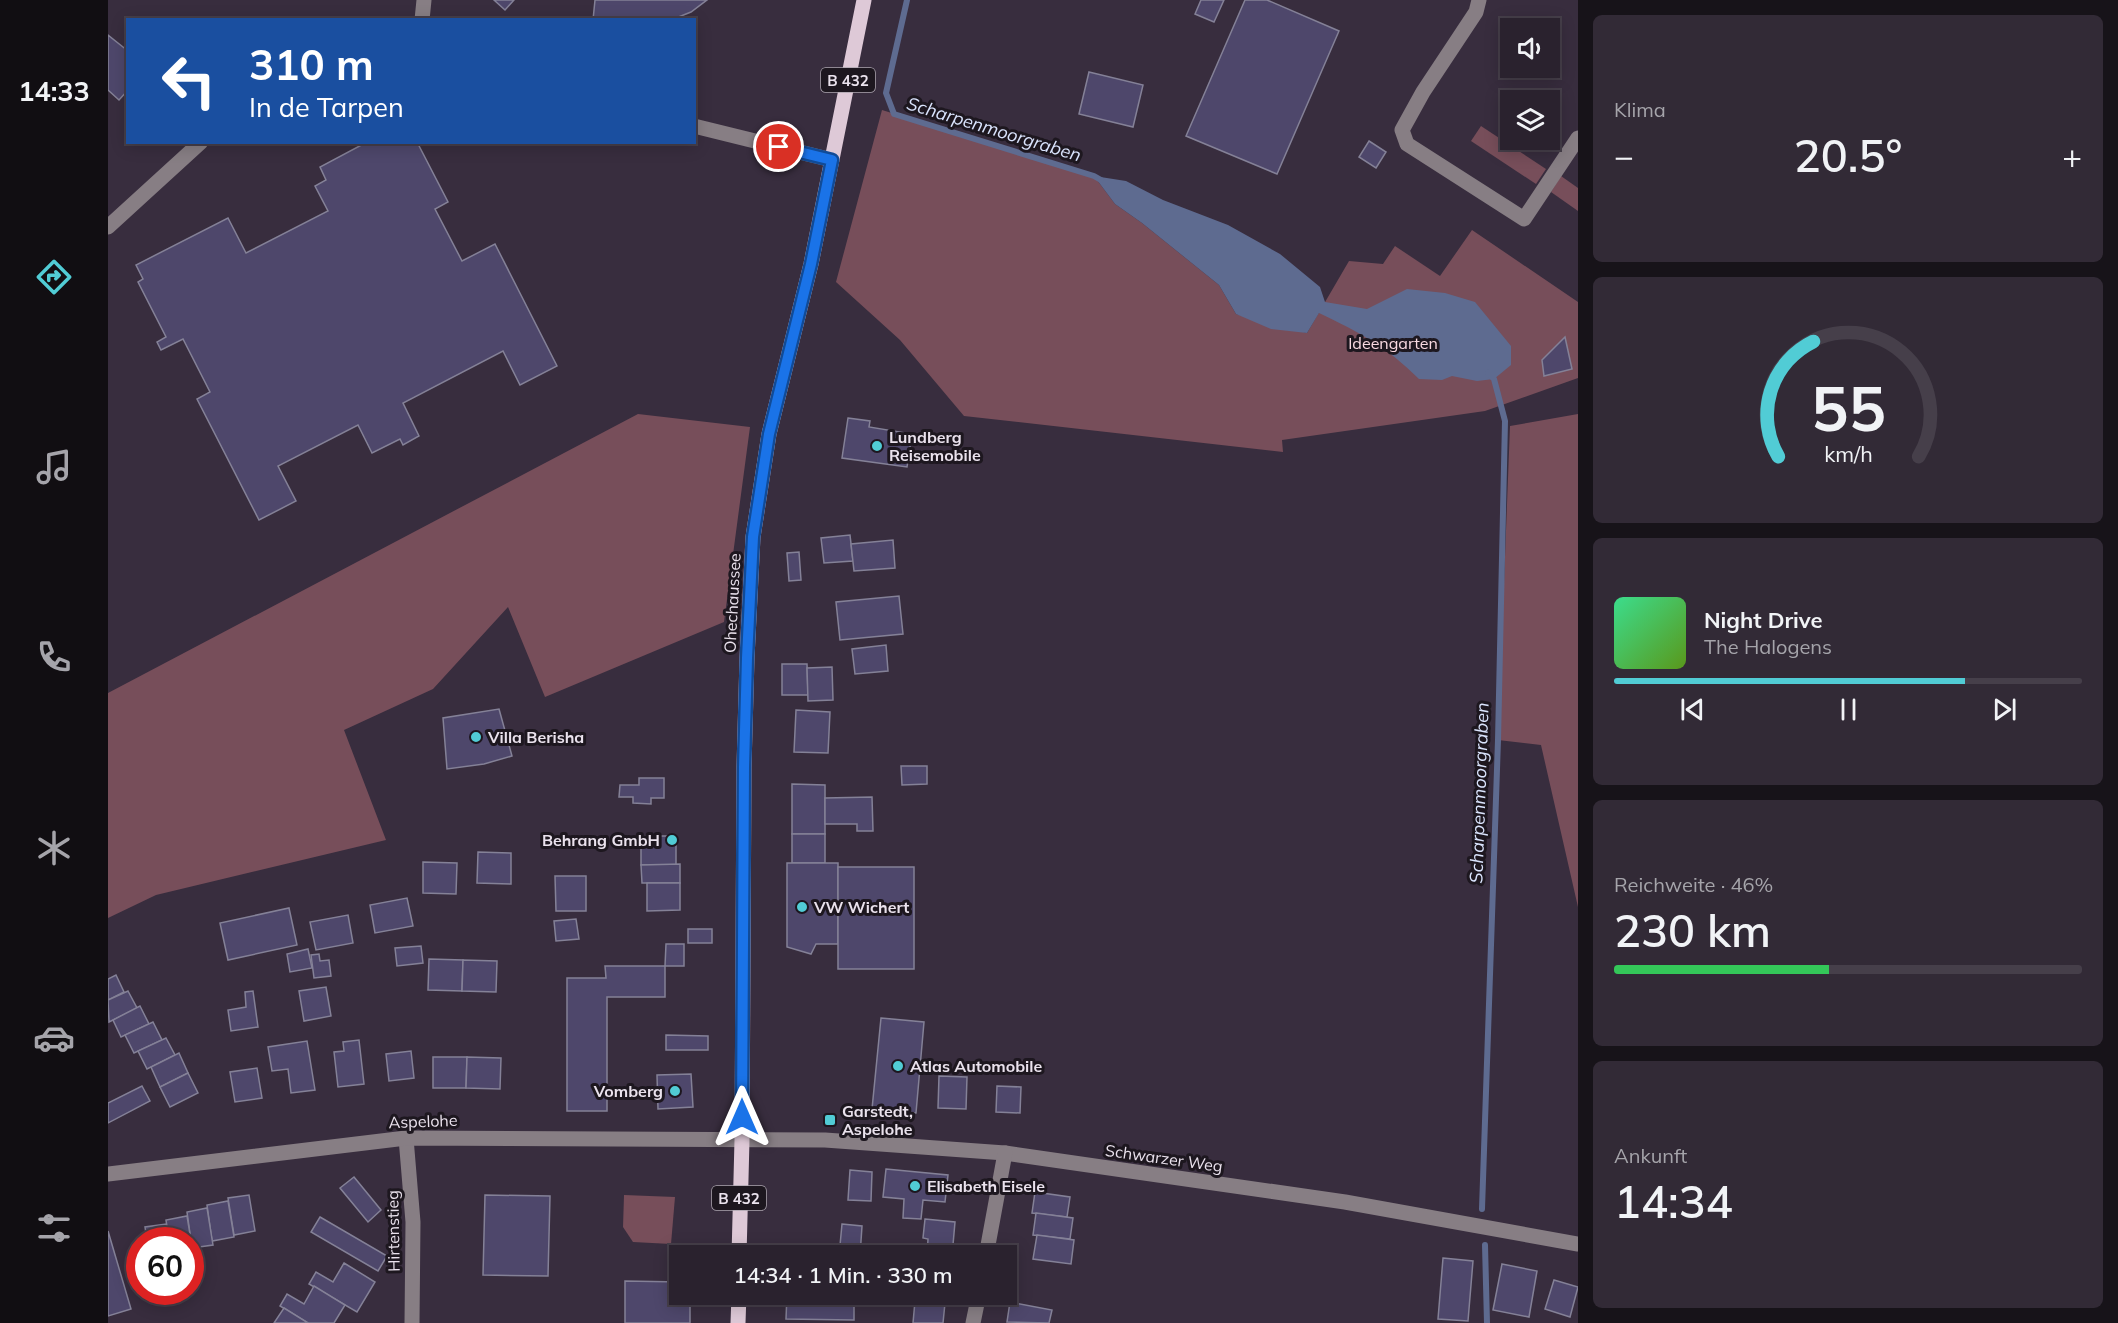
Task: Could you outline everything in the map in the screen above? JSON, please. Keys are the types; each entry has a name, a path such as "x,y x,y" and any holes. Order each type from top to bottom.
{"main road":[{"name":"Ohechaussee","path":"739,1245 744,767 753,537 769,434 811,264 864,0"},
{"path":"738,1305 738,1323"}],"street":[{"path":"422,18 424,0"},
{"path":"1479,0 1476,12 1423,92 1402,130 1407,144 1524,219 1578,138"},
{"path":"696,126 832,160"},
{"path":"108,227 199,144"},
{"name":"Aspelohe","path":"108,1174 406,1138 742,1140"},
{"name":"Hirtenstieg","path":"406,1138 413,1222 412,1323"},
{"name":"Schwarzer Weg","path":"742,1140 825,1140 1005,1153 1345,1202 1578,1244"},
{"path":"988,1245 1005,1153"},
{"path":"974,1323 977,1305"}],"green space":[{"name":"Ideengarten","path":"882,110 1094,176 1115,204 1219,285 1236,314 1307,333 1349,261 1383,264 1395,246 1440,276 1472,230 1578,302 1578,378 1485,411 1282,440 1283,452 964,416 900,340 836,282"},
{"path":"1481,126 1500,139 1500,150 1517,150 1546,169 1536,184 1471,141"},
{"path":"1561,176 1578,188 1578,211 1551,192"},
{"path":"638,414 750,427 724,622 545,697 508,607 433,689 344,730 386,840 156,895 108,918 108,693"},
{"path":"1578,414 1578,907 1541,745 1498,740 1510,426"},
{"path":"624,1195 675,1197 671,1244 633,1242 623,1227"}],"water":[{"path":"1094,176 1126,181 1163,200 1228,225 1280,254 1320,287 1325,302 1367,309 1407,289 1445,293 1475,302 1511,346 1511,365 1494,379 1477,381 1452,376 1442,380 1419,379 1396,358 1372,341 1319,313 1307,333 1271,329 1236,314 1219,285 1115,204"}],"building":[{"path":"494,0 514,0 505,10"},
{"path":"595,0 707,0 691,12 676,18 593,18"},
{"path":"1201,0 1224,0 1214,22 1195,14"},
{"path":"1245,0 1267,0 1339,31 1277,174 1186,136"},
{"path":"108,35 126,49 126,92 119,100 108,90"},
{"path":"1089,72 1143,85 1133,127 1079,114"},
{"path":"1369,141 1386,152 1376,168 1359,157"},
{"path":"363,144 418,144 448,202 435,209 462,261 495,244 557,366 520,385 503,351 403,403 419,436 403,445 400,439 372,453 358,425 278,466 296,501 259,520 197,399 210,392 183,339 161,350 157,342 166,337 138,282 143,279 136,265 228,218 246,253 328,211 315,186 326,180 320,167"},
{"path":"1565,337 1572,369 1544,376 1542,360"},
{"name":"Lundberg Reisemobile","path":"848,418 870,421 869,427 912,434 907,467 842,458"},
{"path":"850,535 853,561 824,563 821,538"},
{"path":"893,540 895,568 854,571 851,544"},
{"path":"799,552 801,580 789,581 787,553"},
{"path":"899,596 903,634 840,640 836,602"},
{"path":"886,645 888,671 855,674 852,649"},
{"path":"782,664 807,664 808,695 782,695"},
{"path":"832,667 833,700 808,701 807,668"},
{"name":"Villa Berisha","path":"499,709 512,756 484,764 447,769 443,718"},
{"path":"796,710 830,712 828,753 794,752"},
{"path":"901,766 927,766 927,784 902,785"},
{"path":"639,778 664,778 664,798 651,798 651,804 633,803 633,797 619,797 620,785 639,785"},
{"path":"792,784 825,785 825,834 792,834"},
{"path":"872,797 873,831 857,831 857,824 825,824 825,798"},
{"path":"792,834 825,834 825,863 792,863"},
{"path":"641,836 676,836 676,865 641,865"},
{"path":"478,852 511,853 511,884 477,883"},
{"path":"423,862 457,863 456,894 423,893"},
{"path":"787,863 838,863 838,944 816,944 811,954 787,947"},
{"path":"680,864 680,883 642,883 641,865"},
{"path":"838,867 914,867 914,969 838,969"},
{"path":"555,876 586,876 586,911 556,911"},
{"path":"647,883 680,883 680,910 647,911"},
{"path":"407,898 413,926 375,933 370,905"},
{"path":"289,908 297,945 228,960 220,923"},
{"path":"348,915 353,943 316,950 310,922"},
{"path":"576,919 579,939 556,941 554,921"},
{"path":"688,929 712,929 712,943 688,943"},
{"path":"666,944 684,944 684,966 665,966"},
{"path":"421,946 423,963 397,966 395,948"},
{"path":"308,949 312,968 290,972 287,954"},
{"path":"319,954 320,961 329,960 331,976 314,978 311,955"},
{"path":"429,959 463,960 462,991 428,990"},
{"path":"463,960 497,961 496,992 462,991"},
{"path":"605,966 665,966 665,997 607,997 607,1111 567,1111 567,978 606,978"},
{"path":"116,975 124,992 108,1000 108,979"},
{"path":"326,987 331,1016 304,1021 299,991"},
{"path":"128,991 137,1008 109,1022 108,1000"},
{"path":"253,991 258,1027 231,1031 228,1010 246,1007 245,992"},
{"path":"140,1006 149,1024 121,1037 113,1020"},
{"name":"Atlas Automobile","path":"881,1018 924,1022 916,1113 872,1109"},
{"path":"153,1022 162,1040 134,1053 125,1035"},
{"path":"666,1035 708,1036 708,1050 666,1050"},
{"path":"166,1038 175,1055 147,1069 138,1051"},
{"path":"359,1040 364,1084 338,1087 334,1052 344,1051 343,1042"},
{"path":"307,1041 315,1090 291,1093 288,1069 272,1071 268,1047"},
{"path":"411,1051 414,1078 389,1081 386,1054"},
{"path":"179,1053 188,1073 160,1087 151,1067"},
{"path":"433,1057 467,1057 466,1088 433,1088"},
{"path":"467,1057 501,1058 500,1089 466,1088"},
{"path":"257,1068 262,1098 235,1102 230,1072"},
{"path":"188,1073 198,1093 170,1107 160,1087"},
{"name":"Vomberg","path":"691,1074 693,1107 658,1109 657,1075"},
{"path":"939,1076 967,1077 966,1109 938,1108"},
{"path":"142,1086 150,1101 108,1123 108,1103"},
{"path":"997,1086 1021,1087 1020,1113 996,1112"},
{"name":"Elisabeth Eisele","path":"886,1169 948,1175 945,1202 923,1200 921,1219 903,1218 904,1199 883,1197"},
{"path":"850,1170 872,1172 871,1201 848,1200"},
{"path":"354,1177 381,1210 368,1222 340,1188"},
{"path":"1035,1192 1070,1197 1067,1217 1032,1213"},
{"path":"249,1195 255,1231 234,1235 228,1198"},
{"path":"485,1195 550,1196 548,1276 483,1275"},
{"path":"228,1201 234,1237 212,1241 207,1205"},
{"path":"207,1208 213,1245 204,1246 204,1227 189,1227 187,1212"},
{"path":"1036,1213 1073,1218 1070,1239 1033,1235"},
{"path":"187,1216 189,1227 167,1227 166,1220"},
{"path":"320,1217 387,1256 378,1271 311,1232"},
{"path":"925,1219 955,1222 953,1245 928,1245 928,1239 923,1238"},
{"path":"166,1224 167,1227 145,1227"},
{"path":"842,1224 862,1226 861,1245 840,1245"},
{"path":"108,1231 126,1292 126,1305 130,1305 131,1309 108,1316"},
{"path":"1037,1235 1074,1240 1071,1264 1033,1259"},
{"path":"1443,1258 1473,1261 1468,1321 1438,1319"},
{"path":"344,1263 375,1282 357,1312 309,1284 316,1272 333,1282"},
{"path":"1502,1264 1537,1271 1529,1317 1493,1310"},
{"path":"1554,1280 1578,1287 1570,1317 1545,1309"},
{"path":"625,1281 669,1282 669,1305 690,1305 690,1323 625,1323"},
{"path":"314,1286 345,1305 334,1323 308,1323 280,1306 287,1294 304,1304"},
{"path":"1017,1303 1052,1310 1049,1323 1007,1322 1010,1305"},
{"path":"787,1305 854,1305 854,1320 786,1319"},
{"path":"915,1305 945,1305 943,1323 913,1323"},
{"path":"284,1308 308,1323 274,1323"}],"waterway":[{"name":"Scharpenmoorgraben","path":"907,0 886,93 894,114 1101,180"},
{"name":"Scharpenmoorgraben","path":"1482,1209 1498,740 1505,421 1494,379 1488,373"},
{"name":"Scharpenmoorgraben","path":"1485,1245 1487,1323"}],"place":[{"name":"Lundberg Reisemobile","path":"877,446"},
{"name":"Villa Berisha","path":"476,737"},
{"name":"Behrang GmbH","path":"672,840"},
{"name":"VW Wichert","path":"802,907"},
{"name":"Atlas Automobile","path":"898,1066"},
{"name":"Vomberg","path":"675,1091"},
{"name":"Garstedt, Aspelohe","path":"830,1120"},
{"name":"Elisabeth Eisele","path":"915,1186"}],"route":[{"path":"742,1117 744,767 753,537 769,434 811,264 832,160 779,147"}]}
